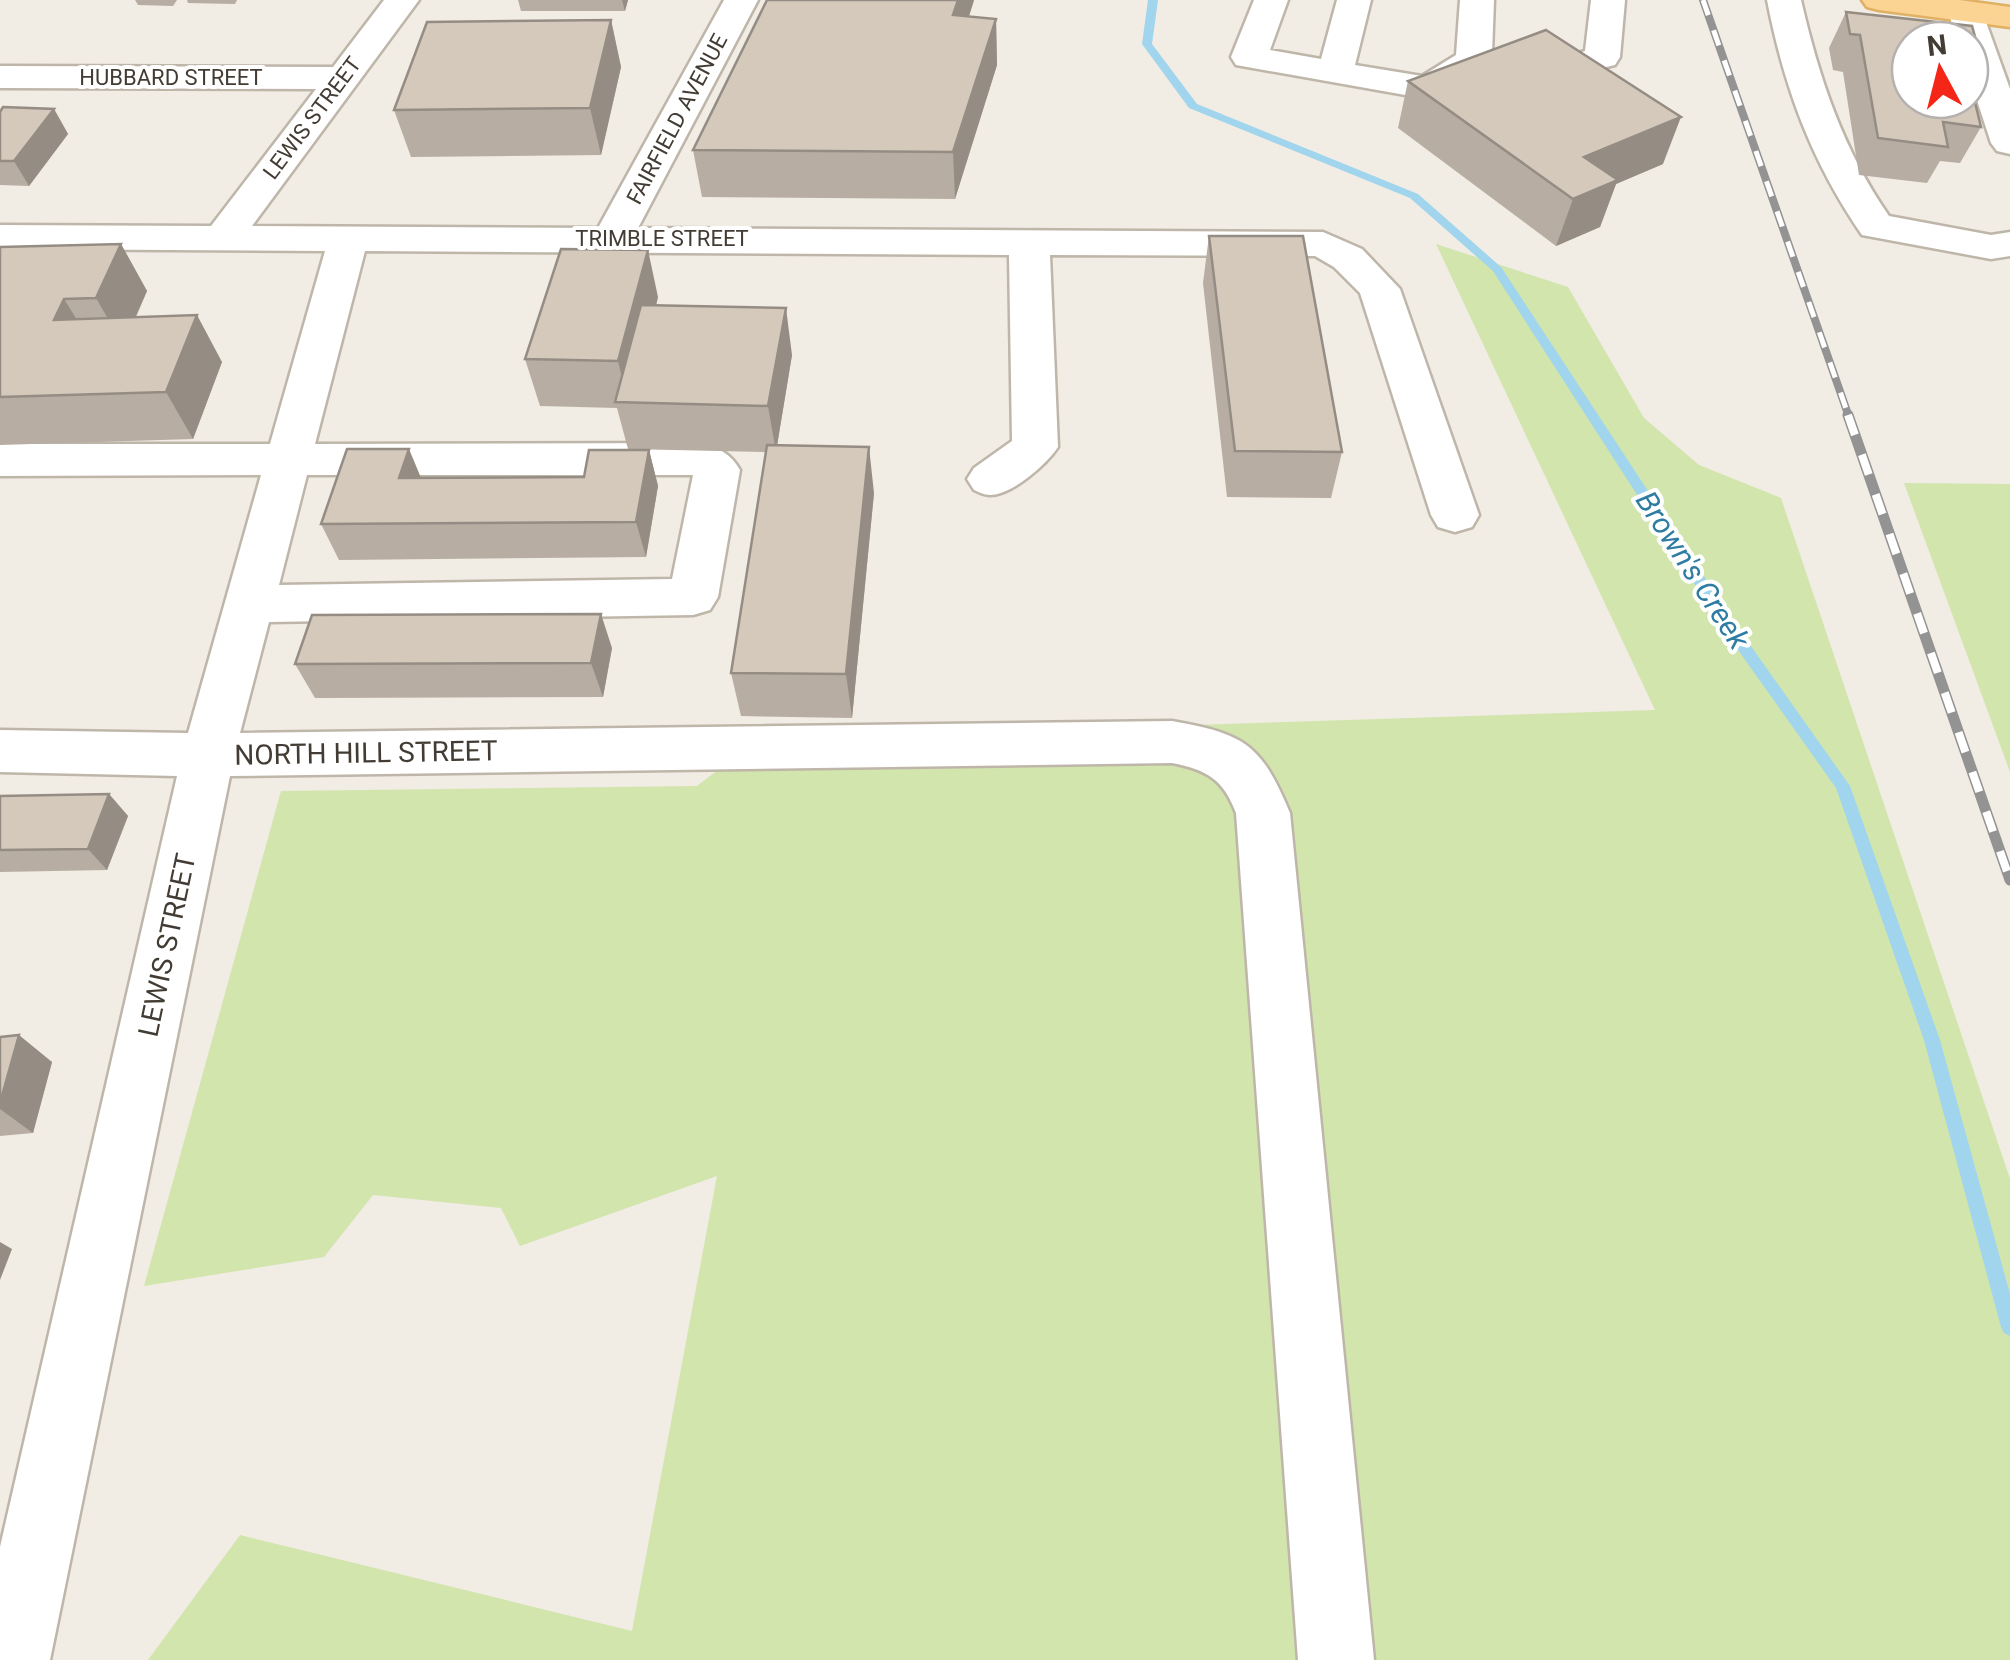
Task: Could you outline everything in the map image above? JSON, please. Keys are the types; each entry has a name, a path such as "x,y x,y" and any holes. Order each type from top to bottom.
{"main road":[{"path":"1878,0 2010,17"}],"street":[{"name":"LEWIS STREET","path":"224,237 402,0"},
{"name":"FAIRFIELD AVENUE","path":"613,238 742,0"},
{"path":"1272,0 1250,57 1428,88 1474,60"},
{"path":"1335,73 1354,0"},
{"path":"1474,60 1477,0"},
{"path":"1474,60 1493,68 1554,73 1602,57 1608,0"},
{"path":"1784,0 1801,72 1828,152 1876,226 1992,248 2010,244"},
{"path":"1965,11 2010,144"},
{"name":"HUBBARD STREET","path":"0,77 341,78"},
{"name":"TRIMBLE STREET","path":"0,237 1323,244 1348,258 1378,289 1455,515"},
{"name":"LEWIS STREET","path":"12,1660 208,755 349,237"},
{"path":"990,479 1035,447 1028,241"},
{"path":"0,460 702,459 717,470 693,596 250,604"},
{"name":"NORTH HILL STREET","path":"0,752 208,755 1172,742 1214,749 1248,774 1263,813 1336,1660"}],"green space":[{"path":"1436,244 1568,287 1644,418 1699,465 1781,498 2010,1179 2010,1660 148,1660 240,1535 632,1631 717,1176 520,1246 501,1208 373,1195 324,1257 144,1286 281,791 697,786 758,739 1655,710"},
{"path":"1904,483 2010,484 2010,772"}],"building":[{"path":"767,0 958,0 953,15 996,19 953,152 693,150"},
{"path":"1846,12 1918,20 1890,20 1890,120 1979,120 1981,127 1943,122 1948,147 1878,138 1860,35 1850,34"},
{"path":"611,20 590,108 394,110 427,22"},
{"path":"1546,30 1681,117 1584,157 1618,180 1573,199 1408,81"},
{"path":"3,107 54,109 14,161 0,161"},
{"path":"1209,236 1303,236 1342,452 1235,451"},
{"path":"121,244 96,298 64,299 54,320 197,315 166,392 0,397 0,247"},
{"path":"561,249 648,250 618,361 525,359"},
{"path":"641,305 786,308 768,406 615,402"},
{"path":"767,445 869,447 846,674 731,673"},
{"path":"347,449 409,449 399,478 584,477 589,450 649,450 636,522 321,524"},
{"path":"601,614 591,663 295,664 312,615"},
{"path":"109,794 88,849 0,850 0,796"},
{"path":"19,1035 0,1103 0,1037"}],"waterway":[{"name":"Brown's Creek","path":"1153,0 1147,44 1193,106 1414,196 1497,269 1731,629 1843,786 1932,1040 2010,1327"}],"railway":[{"path":"1703,0 1849,417"},
{"path":"1848,415 2010,880"}]}
